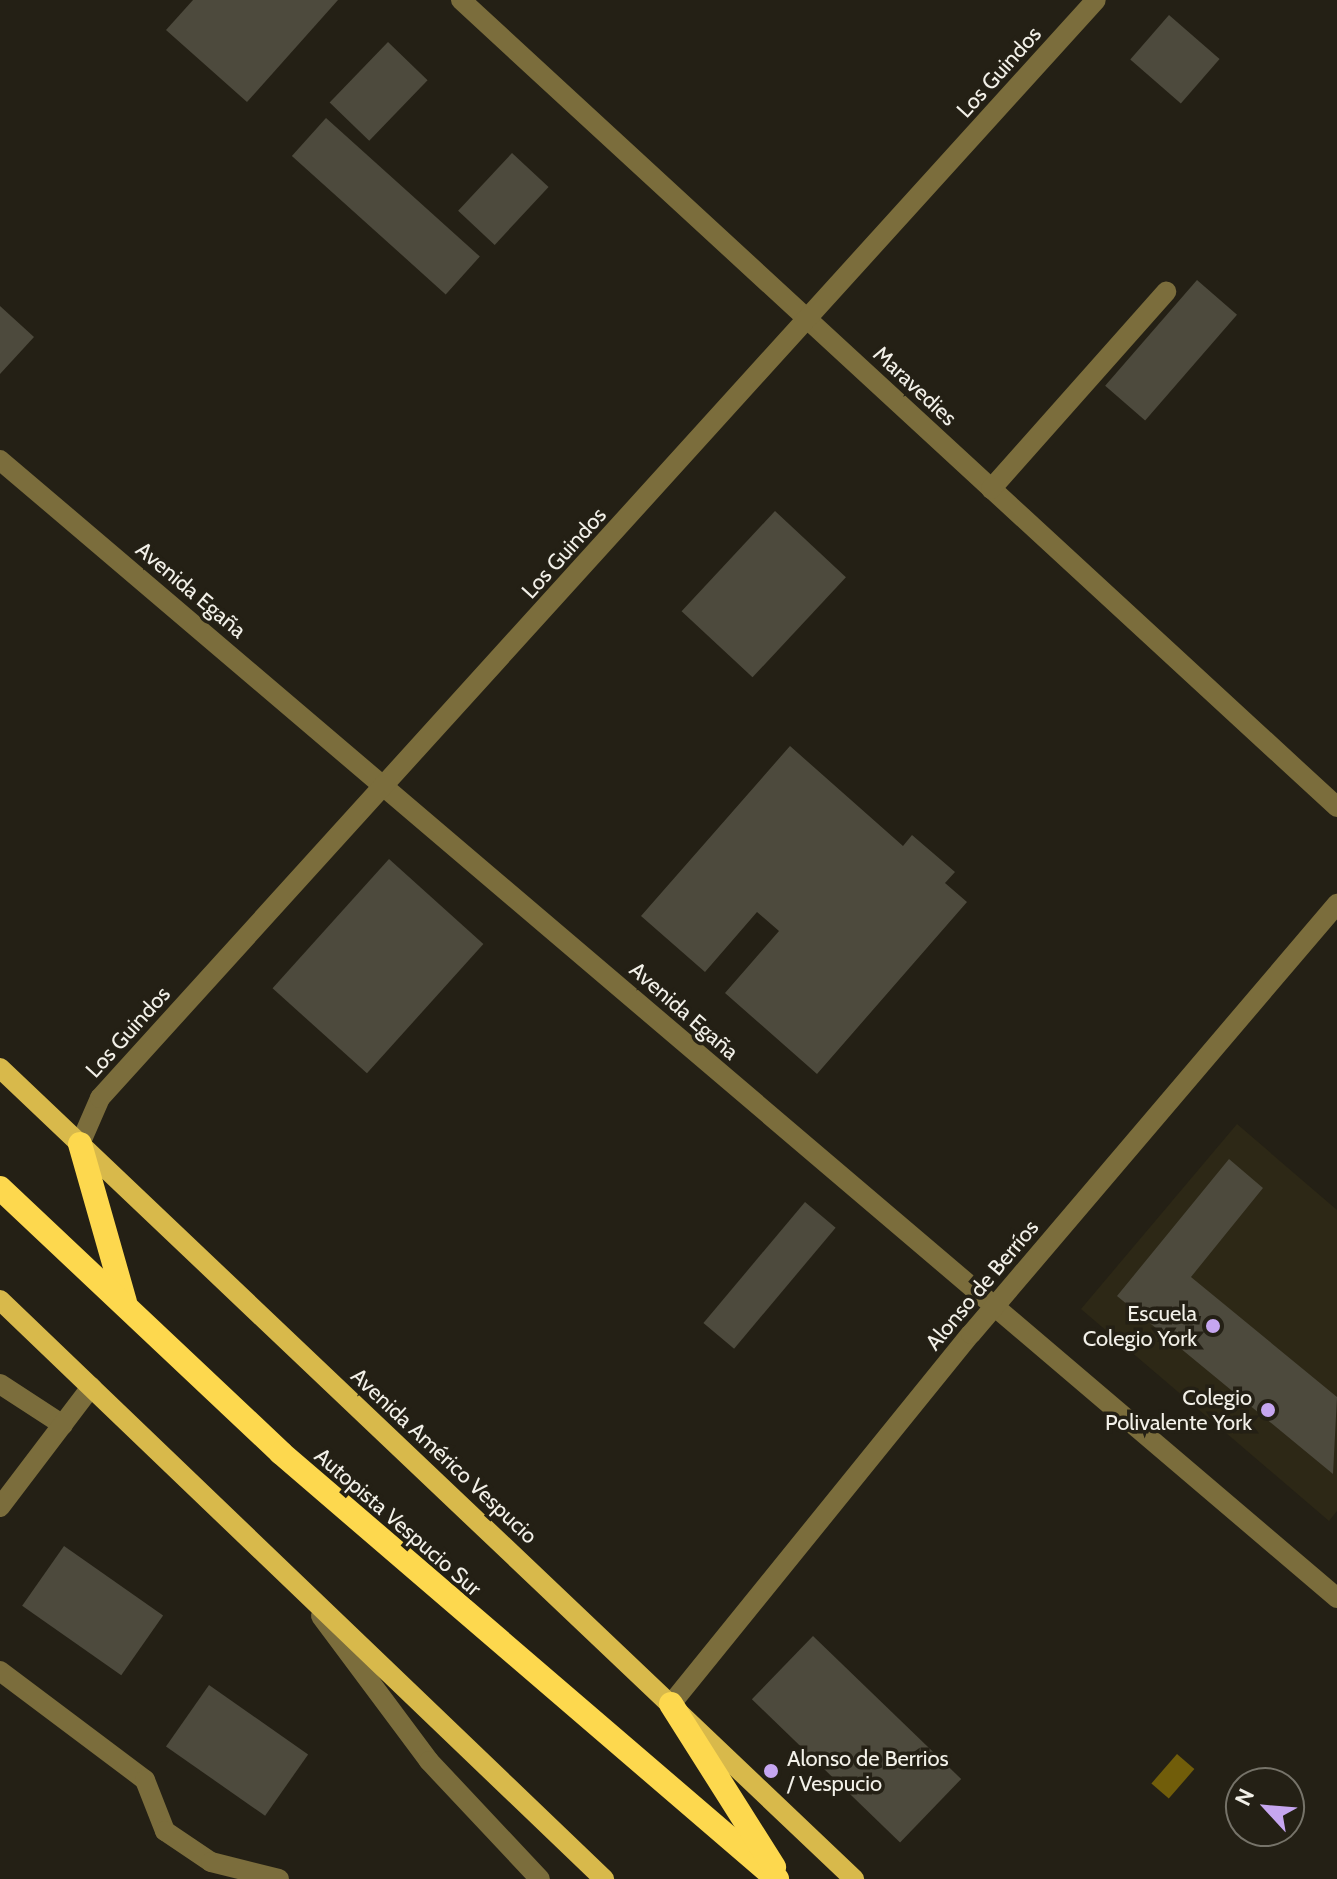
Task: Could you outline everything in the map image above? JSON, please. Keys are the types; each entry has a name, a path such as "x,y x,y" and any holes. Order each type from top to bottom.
{"highway":[{"path":"80,1144 128,1308"},
{"name":"Autopista Vespucio Sur","path":"0,1188 447,1600 779,1879"},
{"path":"671,1704 779,1879"}],"main road":[{"name":"Avenida Américo Vespucio","path":"0,1068 854,1879"},
{"path":"0,1300 604,1879"}],"street":[{"name":"Maravedies","path":"461,0 1337,807"},
{"name":"Los Guindos","path":"80,1144 100,1098 1096,0"},
{"path":"991,489 1166,292"},
{"name":"Avenida Egaña","path":"0,460 1337,1598"},
{"name":"Alonso de Berríos","path":"671,1704 993,1308 1337,904"},
{"path":"0,1384 63,1425"},
{"path":"0,1507 91,1387"},
{"path":"292,1577 429,1761 540,1879"},
{"path":"0,1671 145,1780 165,1831 211,1862 279,1879"}],"shaded area":[{"name":"Colegio Polivalente York","path":"1237,1124 1337,1210 1337,1511 1329,1521 1081,1309"},
{"path":"1177,1754 1194,1769 1169,1799 1151,1783"}],"building":[{"path":"193,0 338,0 247,102 166,30"},
{"path":"1169,15 1220,59 1181,103 1130,60"},
{"path":"388,42 428,80 369,141 330,102"},
{"path":"326,118 480,257 446,294 292,156"},
{"path":"512,153 549,187 495,245 458,211"},
{"path":"1197,280 1237,315 1145,420 1105,386"},
{"path":"0,306 34,337 0,374"},
{"path":"775,511 846,577 753,677 682,611"},
{"path":"790,746 903,846 912,835 955,872 945,883 967,902 817,1074 725,993 779,931 757,912 705,972 641,916"},
{"path":"389,859 483,944 367,1073 273,988"},
{"path":"1229,1159 1263,1188 1191,1277 1337,1397 1333,1474 1117,1296"},
{"path":"805,1202 836,1228 734,1349 703,1323"},
{"path":"64,1546 163,1615 121,1675 22,1606"},
{"path":"813,1636 961,1779 900,1842 752,1699"},
{"path":"209,1685 308,1754 265,1816 166,1746"}],"place":[{"name":"Escuela Colegio York","path":"1213,1326"},
{"name":"Colegio Polivalente York","path":"1268,1410"},
{"name":"Alonso de Berrios / Vespucio","path":"771,1771"}]}
